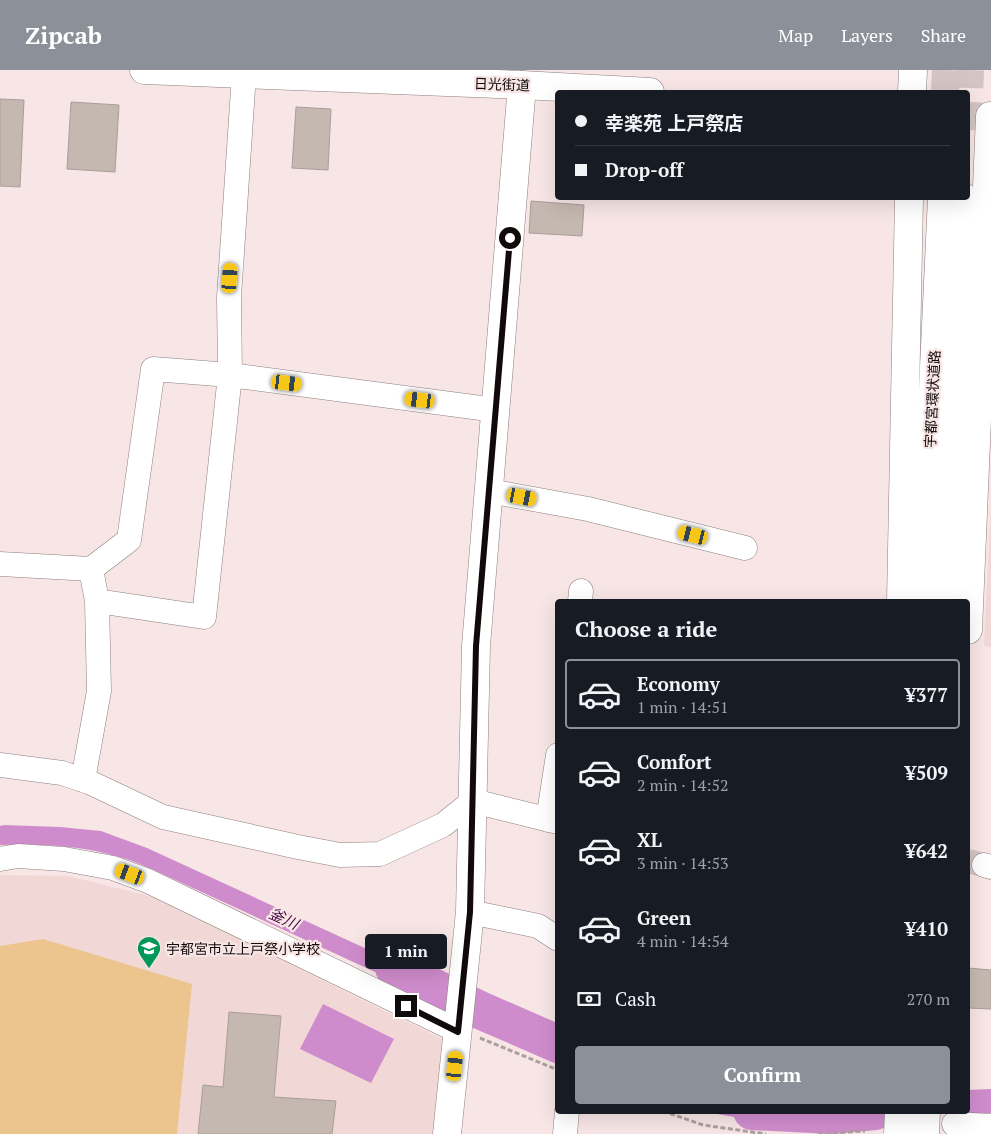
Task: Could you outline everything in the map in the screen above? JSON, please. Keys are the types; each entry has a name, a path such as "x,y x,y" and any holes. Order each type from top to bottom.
{"main road":[{"name":"日光街道","path":"144,70 244,74 386,75 613,90"},
{"path":"912,90 913,70"},
{"path":"447,1134 470,912 476,646 522,85"},
{"path":"969,599 991,107"},
{"path":"970,114 991,116"},
{"path":"901,599 909,200"},
{"name":"宇都宮環状道路","path":"923,599 942,200"},
{"name":"宇都宮環状道路","path":"947,599 965,200"},
{"path":"898,1134 899,1114"},
{"path":"925,1134 926,1114"}],"street":[{"path":"96,601 204,617 230,375 229,296 244,74"},
{"path":"0,564 91,569 129,540 153,369 230,375 496,410"},
{"path":"489,491 588,509 745,548"},
{"path":"83,780 98,692 96,601 91,569"},
{"path":"0,765 62,773 83,780 163,817 340,855 380,854 442,825 473,801 553,821 555,795"},
{"path":"0,859 18,856 64,859 113,868 148,881 458,1032"},
{"path":"470,912 538,926 555,937"},
{"path":"565,1134 567,1114"},
{"path":"954,1124 991,1126"}],"path":[{"path":"458,1032 473,1035 555,1069"},
{"path":"671,1114 702,1125 766,1134"},
{"path":"818,1134 865,1131"}],"shaded area":[{"path":"991,501 991,647 984,646"},
{"name":"宇都宮市立上戸祭小学校","path":"0,875 68,876 153,897 444,1040 434,1134 0,1134"},
{"path":"43,939 192,984 177,1134 0,1134 0,946"}],"water":[{"path":"0,826 101,831 147,848 441,983 438,1001 129,860 105,853 75,848 45,845 0,845"},
{"path":"472,998 555,1036 555,1055 470,1017"},
{"path":"323,1004 394,1039 371,1083 300,1049"},
{"path":"991,1089 991,1113 951,1116 951,1114 970,1114 970,1090"},
{"path":"718,1114 869,1114 869,1121 814,1125 773,1124"}],"building":[{"path":"0,99 24,100 20,187 0,186"},
{"path":"71,102 119,105 115,172 67,169"},
{"path":"296,107 331,109 328,170 292,168"},
{"path":"531,201 584,205 582,236 529,233"},
{"path":"970,968 991,970 991,1009 970,1008"},
{"path":"229,1012 281,1016 274,1097 336,1101 332,1134 198,1134 203,1085 223,1087"}],"waterway":[{"name":"釜川","path":"394,968 482,1011 555,1043"},
{"name":"釜川","path":"811,1114 842,1114"}],"tunnel":[{"path":"945,90 946,70"},
{"path":"969,90 970,70"},
{"path":"970,862 984,865"}],"place":[{"name":"宇都宮市立上戸祭小学校","path":"149,969"}],"route":[{"path":"406,1006 458,1032 470,912 476,646 510,238"}]}
